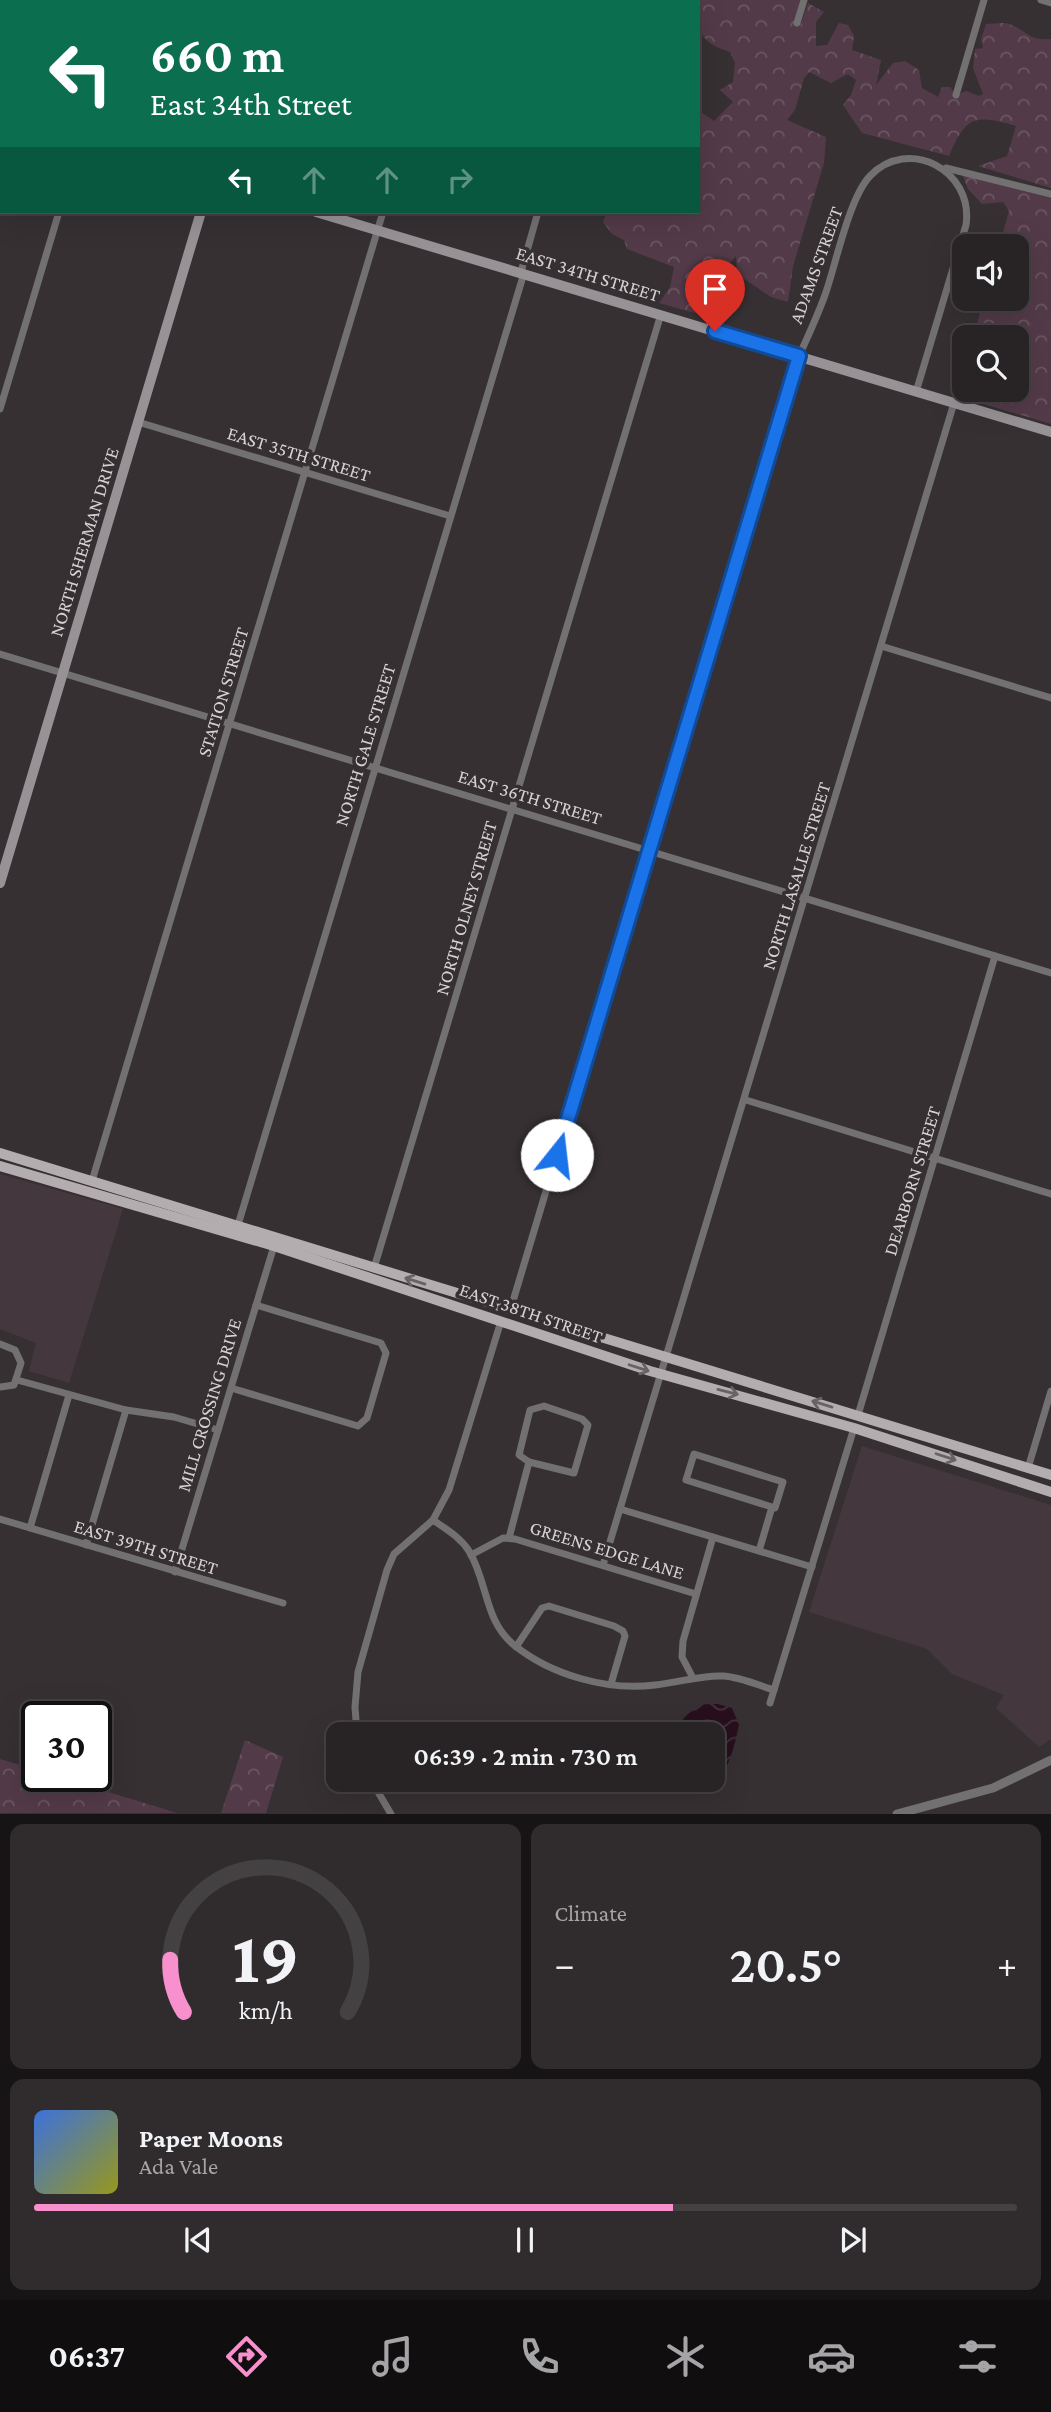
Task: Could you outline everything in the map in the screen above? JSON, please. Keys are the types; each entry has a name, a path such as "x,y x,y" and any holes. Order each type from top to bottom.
{"main road":[{"name":"NORTH SHERMAN DRIVE","path":"1,876 200,214"},
{"name":"EAST 34TH STREET","path":"323,214 1051,432"},
{"name":"EAST 38TH STREET","path":"0,1153 1051,1475"},
{"name":"EAST 38TH STREET","path":"0,1166 274,1246 662,1375 854,1428 1051,1492"}],"street":[{"path":"797,23 804,0"},
{"path":"956,95 984,0"},
{"path":"1041,0 1051,3"},
{"name":"ADAMS STREET","path":"510,1311 799,356 824,298 860,189 883,164 911,159 1051,194"},
{"path":"916,391 967,218 961,188 949,172 941,167"},
{"path":"0,409 4,383 58,214"},
{"name":"STATION STREET","path":"92,1181 382,214"},
{"name":"NORTH GALE STREET","path":"238,1225 523,273 538,214"},
{"name":"NORTH OLNEY STREET","path":"374,1268 660,314"},
{"name":"NORTH LASALLE STREET","path":"603,1566 746,1100 954,403"},
{"name":"EAST 35TH STREET","path":"138,422 450,516"},
{"path":"881,646 1051,698"},
{"name":"EAST 36TH STREET","path":"0,654 649,849 1051,974"},
{"name":"DEARBORN STREET","path":"858,1415 995,957"},
{"path":"746,1100 1051,1194"},
{"name":"MILL CROSSING DRIVE","path":"175,1572 274,1246"},
{"path":"231,1388 361,1424 366,1418 386,1353 381,1343 256,1305"},
{"path":"357,1722 357,1680 369,1630 394,1553 433,1520 455,1473 501,1321"},
{"path":"0,1345 18,1353 21,1363 17,1380 11,1387 0,1387"},
{"path":"17,1380 126,1410 174,1417 218,1430"},
{"path":"1028,1468 1051,1391"},
{"path":"30,1528 69,1395"},
{"path":"544,1406 586,1421 587,1433 574,1472 566,1473 529,1462 521,1459 518,1451 528,1413 534,1407 544,1406"},
{"path":"86,1545 126,1410"},
{"path":"770,1703 854,1428"},
{"path":"759,1551 772,1507 775,1508 783,1482 694,1454 686,1480 772,1507"},
{"path":"509,1538 529,1462"},
{"path":"621,1509 812,1567"},
{"name":"EAST 39TH STREET","path":"0,1519 283,1603"},
{"path":"433,1520 456,1536 471,1555 491,1616 500,1631 516,1647 573,1676 611,1684 652,1686 693,1678 728,1676 774,1690"},
{"path":"693,1678 682,1650 713,1537"},
{"name":"GREENS EDGE LANE","path":"471,1555 498,1540 509,1538 696,1594"},
{"path":"516,1647 542,1608 548,1606 614,1626 623,1631 625,1636 611,1684"},
{"path":"897,1814 993,1788 1051,1760"},
{"path":"378,1792 391,1814"}],"shaded area":[{"path":"0,1174 123,1209 69,1383 29,1371 36,1343 0,1329"},
{"path":"862,1446 1051,1505 1051,1739 1039,1747 996,1708 1004,1695 952,1674 927,1649 809,1612"}],"green space":[{"path":"700,0 800,0 794,24 800,26 808,3 824,12 816,22 816,46 827,45 839,23 848,25 854,36 852,50 881,60 876,85 893,63 905,61 919,70 922,88 938,97 942,87 950,87 956,95 966,91 979,96 983,94 973,68 975,49 983,48 981,39 986,24 1009,24 1032,37 1051,39 1051,188 978,166 1007,156 1016,126 990,120 973,122 961,133 949,156 862,133 843,105 851,95 856,80 848,74 831,83 809,72 804,78 795,110 787,120 826,137 824,163 793,266 788,302 771,297 737,274 736,256 726,268 717,266 701,275 691,293 713,302 709,317 659,303 670,287 674,267 627,249 624,240 612,234 603,222 606,214 700,214 700,111 714,121 733,102 720,90 733,82 735,63 730,52 712,44 702,34"},
{"path":"961,171 1051,194 1051,424 977,402 1029,402 1029,325 977,325 981,311 1029,311 1029,234 1003,234 1009,211 1003,202 982,204 968,189"},
{"path":"245,1740 283,1757 266,1813 221,1813"},
{"path":"0,1759 21,1765 21,1792 108,1792 177,1813 0,1813"}],"water":[{"path":"704,1704 732,1708 739,1725 725,1770 725,1722 682,1722 687,1715"}],"route":[{"path":"557,1155 799,356 715,331"}]}
